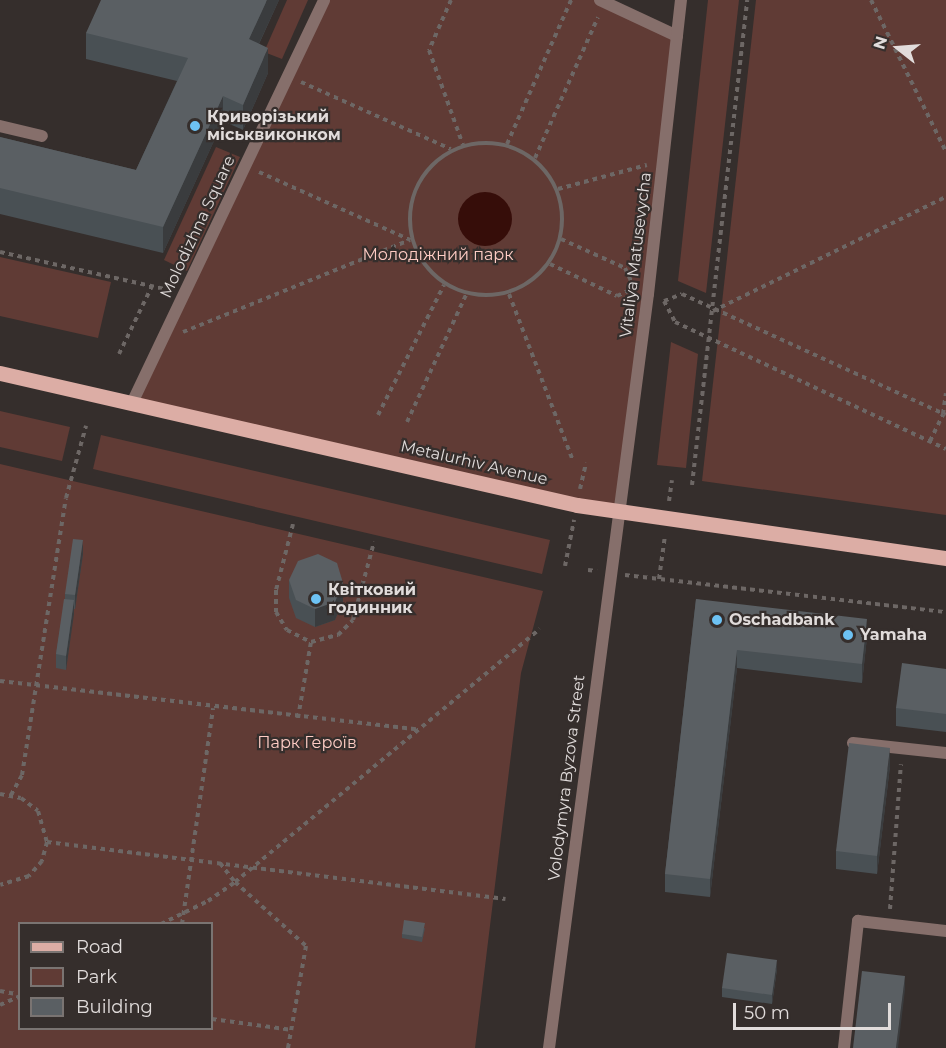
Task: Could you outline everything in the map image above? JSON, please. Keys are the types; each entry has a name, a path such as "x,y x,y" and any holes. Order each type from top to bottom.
{"main road":[{"name":"Metalurhiv Avenue","path":"0,373 619,513 946,558"}],"street":[{"name":"Molodizhna Square","path":"132,403 324,0"},
{"name":"Vitaliya Matusevycha","path":"619,513 648,294 681,0"},
{"path":"603,1 677,36"},
{"path":"0,126 42,136"},
{"name":"Volodymyra Byzova Street","path":"549,1048 619,513"},
{"path":"853,743 946,753"},
{"path":"844,1048 858,921 946,931"}],"path":[{"path":"451,0 429,50 463,145"},
{"path":"507,144 571,0"},
{"path":"692,484 747,0"},
{"path":"871,0 946,153"},
{"path":"535,158 603,1"},
{"path":"287,75 451,149"},
{"path":"245,166 410,240 444,285 466,295 508,294 550,264 561,239 558,189 535,158 507,144 463,145 451,149 424,172 419,183 410,204 410,240"},
{"path":"558,189 664,161"},
{"path":"713,311 946,197"},
{"path":"561,239 625,268 634,288 664,301 675,322 946,449"},
{"path":"163,340 410,240"},
{"path":"0,252 185,293"},
{"path":"550,264 618,296 634,288"},
{"path":"378,415 444,285"},
{"path":"119,354 152,286"},
{"path":"508,294 573,461"},
{"path":"664,301 682,294 713,311 944,414"},
{"path":"407,422 466,295"},
{"path":"930,441 944,414 946,393"},
{"path":"11,795 22,775 66,498 86,426"},
{"path":"293,524 276,590 276,612 287,630 311,642 338,635 353,620 374,542"},
{"path":"566,566 570,540"},
{"path":"633,576 946,612"},
{"path":"165,922 208,901 235,882 540,629"},
{"path":"298,718 311,642"},
{"path":"0,681 298,718 419,729"},
{"path":"182,922 213,707"},
{"path":"889,925 902,748"},
{"path":"0,794 11,795 38,812 47,842 42,861 29,876 0,885"},
{"path":"47,842 505,899"},
{"path":"220,863 235,882 306,946 288,1048"},
{"path":"0,992 18,996"},
{"path":"0,1005 18,997"},
{"path":"213,1019 292,1030"}],"green space":[{"path":"287,0 308,0 282,59 264,52"},
{"name":"Молодіжний парк","path":"324,0 600,0 677,36 619,513 132,403"},
{"path":"708,0 739,0 706,293 678,281"},
{"path":"756,0 946,0 946,515 702,481"},
{"path":"216,147 240,157 187,271 164,260"},
{"path":"0,257 111,282 98,338 0,316"},
{"path":"671,342 698,354 686,468 657,465"},
{"path":"0,411 70,427 62,461 0,447"},
{"path":"101,435 550,540 542,574 93,469"},
{"name":"Парк Героїв","path":"0,464 543,591 521,673 475,1048 0,1048"}],"shaded area":[{"path":"485,192 495,194 504,200 510,209 512,219 510,229 504,238 495,244 485,246 475,244 466,238 460,229 458,219 460,209 466,200 475,194"}],"building":[{"name":"Криворізький міськвиконком","path":"101,0 267,0 249,39 268,48 243,105 223,96 163,227 0,188 0,137 136,170 188,58 86,33"},
{"path":"73,539 83,540 75,595 65,594"},
{"path":"318,554 337,563 343,583 335,602 315,609 296,600 289,580 298,561"},
{"path":"64,599 74,600 66,656 56,654"},
{"path":"696,599 867,619 862,664 737,650 710,879 665,874"},
{"path":"902,663 946,669 946,714 896,708"},
{"path":"849,743 890,748 877,856 836,851"},
{"path":"404,920 425,923 422,937 402,934"},
{"path":"727,953 777,960 772,995 722,988"},
{"path":"862,971 905,976 896,1048 853,1048"}],"place":[{"name":"Криворізький міськвиконком","path":"195,126"},
{"name":"Квітковий годинник","path":"316,599"},
{"name":"Oschadbank","path":"717,620"},
{"name":"Yamaha","path":"848,635"}]}
